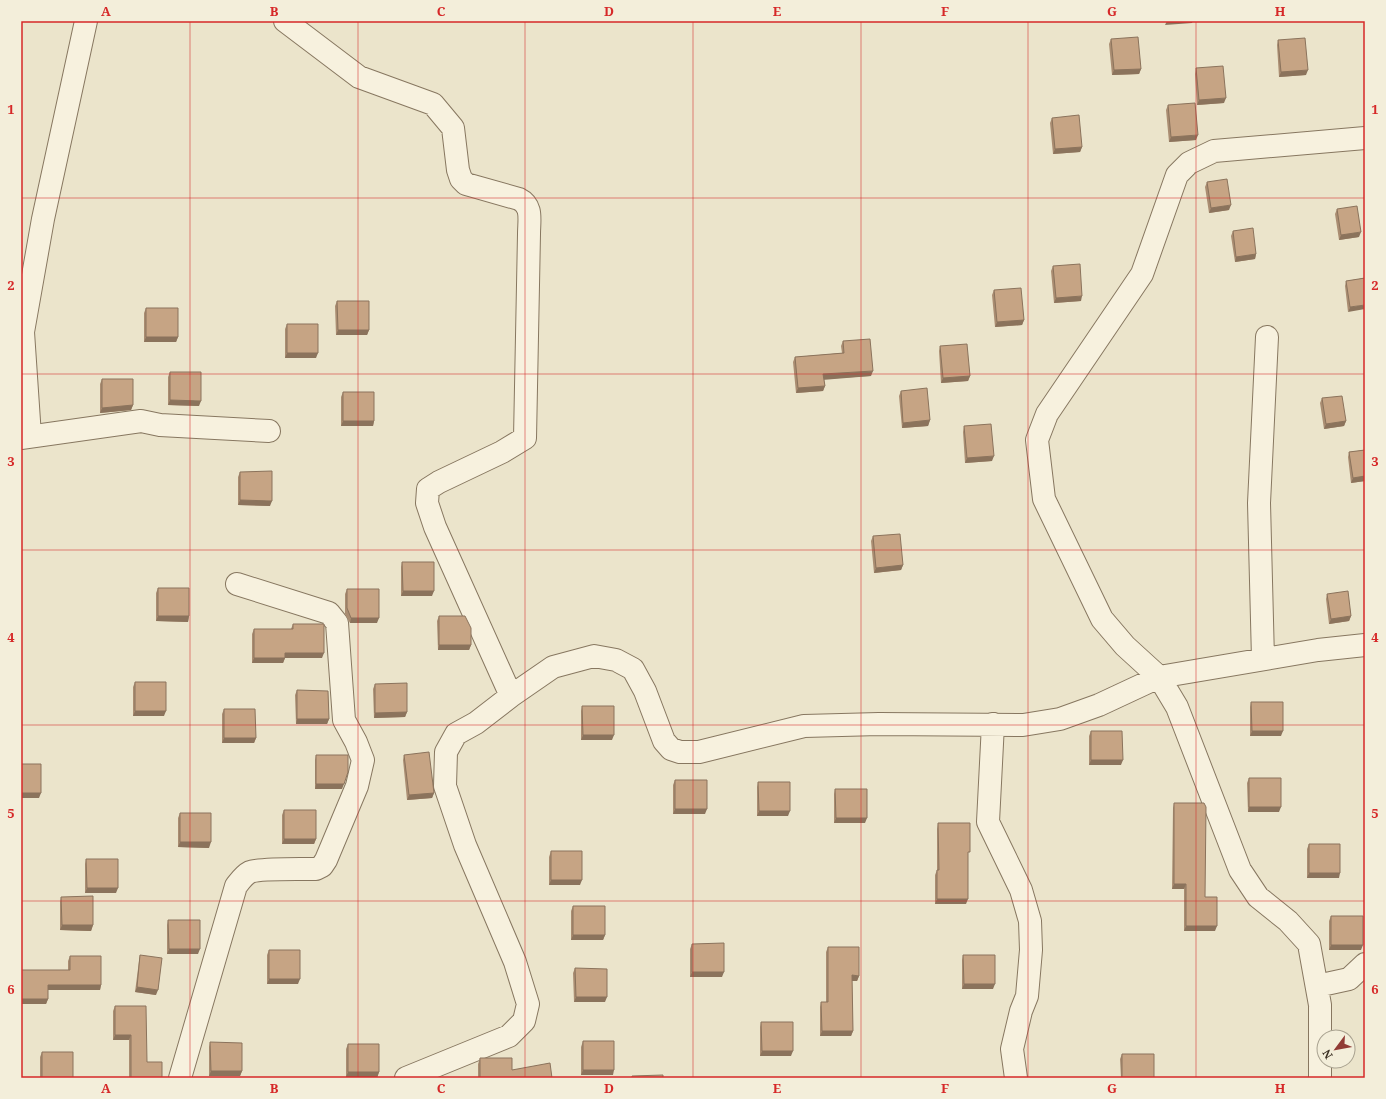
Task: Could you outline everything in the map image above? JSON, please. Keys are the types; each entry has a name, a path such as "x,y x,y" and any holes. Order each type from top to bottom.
{"street":[{"path":"86,21 43,218 23,332 25,437 141,421 160,425 269,431"},
{"path":"285,21 359,77 433,104 453,128 458,170 461,179 466,184 519,199 525,202 529,208 530,234 524,438 502,452 439,482 428,489 426,504 511,696"},
{"path":"1320,1078 1320,1005 1309,944 1288,921 1258,897 1240,870 1177,708 1159,677 1124,646 1102,619 1044,499 1037,440 1047,414 1142,274 1177,175 1189,163 1214,151 1365,138"},
{"path":"1263,659 1259,503 1267,337"},
{"path":"180,1078 236,886 250,872 316,869 322,866 326,860 357,786 363,760 356,742 344,720 337,623 330,613 237,584"},
{"path":"406,1078 442,1071 509,1036 524,1021 528,1004 515,962 465,845 445,786 446,752 456,734 476,724 511,696 553,667 594,656 616,660 634,669 645,691 664,741 672,749 680,752 699,752 804,726 879,724 1023,725 1060,719 1099,705 1159,677 1318,650 1365,645"},
{"path":"993,724 988,822 1021,890 1030,921 1031,950 1027,996 1021,1010 1012,1048 1016,1078"},
{"path":"1317,986 1350,979 1365,964"}],"building":[{"path":"1138,37 1141,69 1114,70 1111,39"},
{"path":"1305,38 1308,70 1281,72 1278,40"},
{"path":"1223,66 1226,98 1199,100 1196,68"},
{"path":"1195,103 1198,135 1171,137 1168,105"},
{"path":"1079,115 1082,147 1055,149 1052,118"},
{"path":"1227,179 1231,205 1211,208 1207,182"},
{"path":"1357,206 1361,232 1341,235 1337,209"},
{"path":"1253,228 1256,254 1236,257 1233,231"},
{"path":"1080,264 1082,296 1056,298 1053,266"},
{"path":"1365,278 1365,305 1350,307 1346,281"},
{"path":"1021,288 1024,320 997,322 994,290"},
{"path":"337,301 369,301 369,330 338,330"},
{"path":"146,308 178,308 178,337 146,337"},
{"path":"287,324 318,324 318,353 287,353"},
{"path":"870,339 873,371 823,374 825,386 798,388 795,357 844,353 843,341"},
{"path":"967,344 970,376 943,378 940,346"},
{"path":"170,372 201,372 201,401 170,400"},
{"path":"102,379 133,379 133,405 102,408"},
{"path":"927,388 930,420 903,423 901,391"},
{"path":"343,392 374,392 374,421 343,421"},
{"path":"1342,396 1346,421 1326,424 1322,398"},
{"path":"991,424 994,456 967,458 964,426"},
{"path":"1365,450 1365,476 1353,478 1349,452"},
{"path":"272,471 272,501 240,500 240,472"},
{"path":"900,534 903,565 876,568 873,536"},
{"path":"402,562 434,562 434,591 403,591"},
{"path":"158,588 189,588 189,616 158,616"},
{"path":"347,589 379,589 379,618 351,618 347,608"},
{"path":"1348,591 1351,616 1331,619 1327,594"},
{"path":"439,616 465,616 471,628 471,645 439,645"},
{"path":"293,624 324,624 324,653 285,653 285,658 254,658 254,629 293,629"},
{"path":"135,682 166,682 166,711 135,711"},
{"path":"407,683 407,712 375,713 375,684"},
{"path":"297,690 328,691 329,719 297,719"},
{"path":"1251,702 1283,702 1283,731 1252,731"},
{"path":"582,706 614,706 614,735 583,735"},
{"path":"224,709 255,709 256,738 224,738"},
{"path":"1091,731 1122,731 1123,760 1091,760"},
{"path":"429,752 434,793 409,795 404,755"},
{"path":"316,755 348,755 348,772 344,784 316,784"},
{"path":"21,764 41,764 41,793 21,793"},
{"path":"1249,778 1281,778 1281,807 1249,807"},
{"path":"675,780 707,780 707,809 675,809"},
{"path":"758,782 790,782 790,811 759,811"},
{"path":"835,789 867,789 867,818 836,818"},
{"path":"1174,803 1204,803 1206,807 1205,897 1217,897 1217,926 1186,926 1186,884 1174,884"},
{"path":"284,810 316,810 316,839 284,839"},
{"path":"180,813 211,813 211,842 180,842"},
{"path":"938,823 970,823 970,852 968,852 968,899 937,899 937,870 939,870"},
{"path":"1309,844 1340,844 1340,873 1309,873"},
{"path":"551,851 582,851 582,880 551,880"},
{"path":"86,859 118,859 118,888 87,888"},
{"path":"93,896 93,925 62,925 61,897"},
{"path":"573,906 605,906 605,935 573,935"},
{"path":"1331,916 1363,916 1363,945 1331,945"},
{"path":"168,920 200,920 200,949 169,949"},
{"path":"724,943 724,972 692,972 692,944"},
{"path":"828,947 859,947 859,976 852,975 853,1031 822,1031 821,1002 828,1002"},
{"path":"269,950 300,950 300,979 269,979"},
{"path":"140,955 162,958 158,990 137,987"},
{"path":"963,955 995,955 995,984 964,984"},
{"path":"70,956 101,956 101,985 48,985 48,999 21,999 21,970 70,970"},
{"path":"575,968 607,969 607,997 576,997"},
{"path":"115,1006 146,1006 147,1062 162,1062 162,1078 131,1078 131,1035 115,1035"},
{"path":"761,1022 793,1022 793,1051 762,1051"},
{"path":"583,1041 614,1041 614,1070 583,1070"},
{"path":"210,1042 242,1043 242,1071 211,1071"},
{"path":"348,1044 379,1044 379,1072 348,1072"},
{"path":"42,1052 73,1052 73,1078 42,1078"},
{"path":"1122,1054 1154,1054 1154,1078 1122,1078"},
{"path":"480,1058 512,1058 512,1070 550,1063 552,1078 480,1078"},
{"path":"663,1075 663,1078 632,1078 632,1076"}]}
